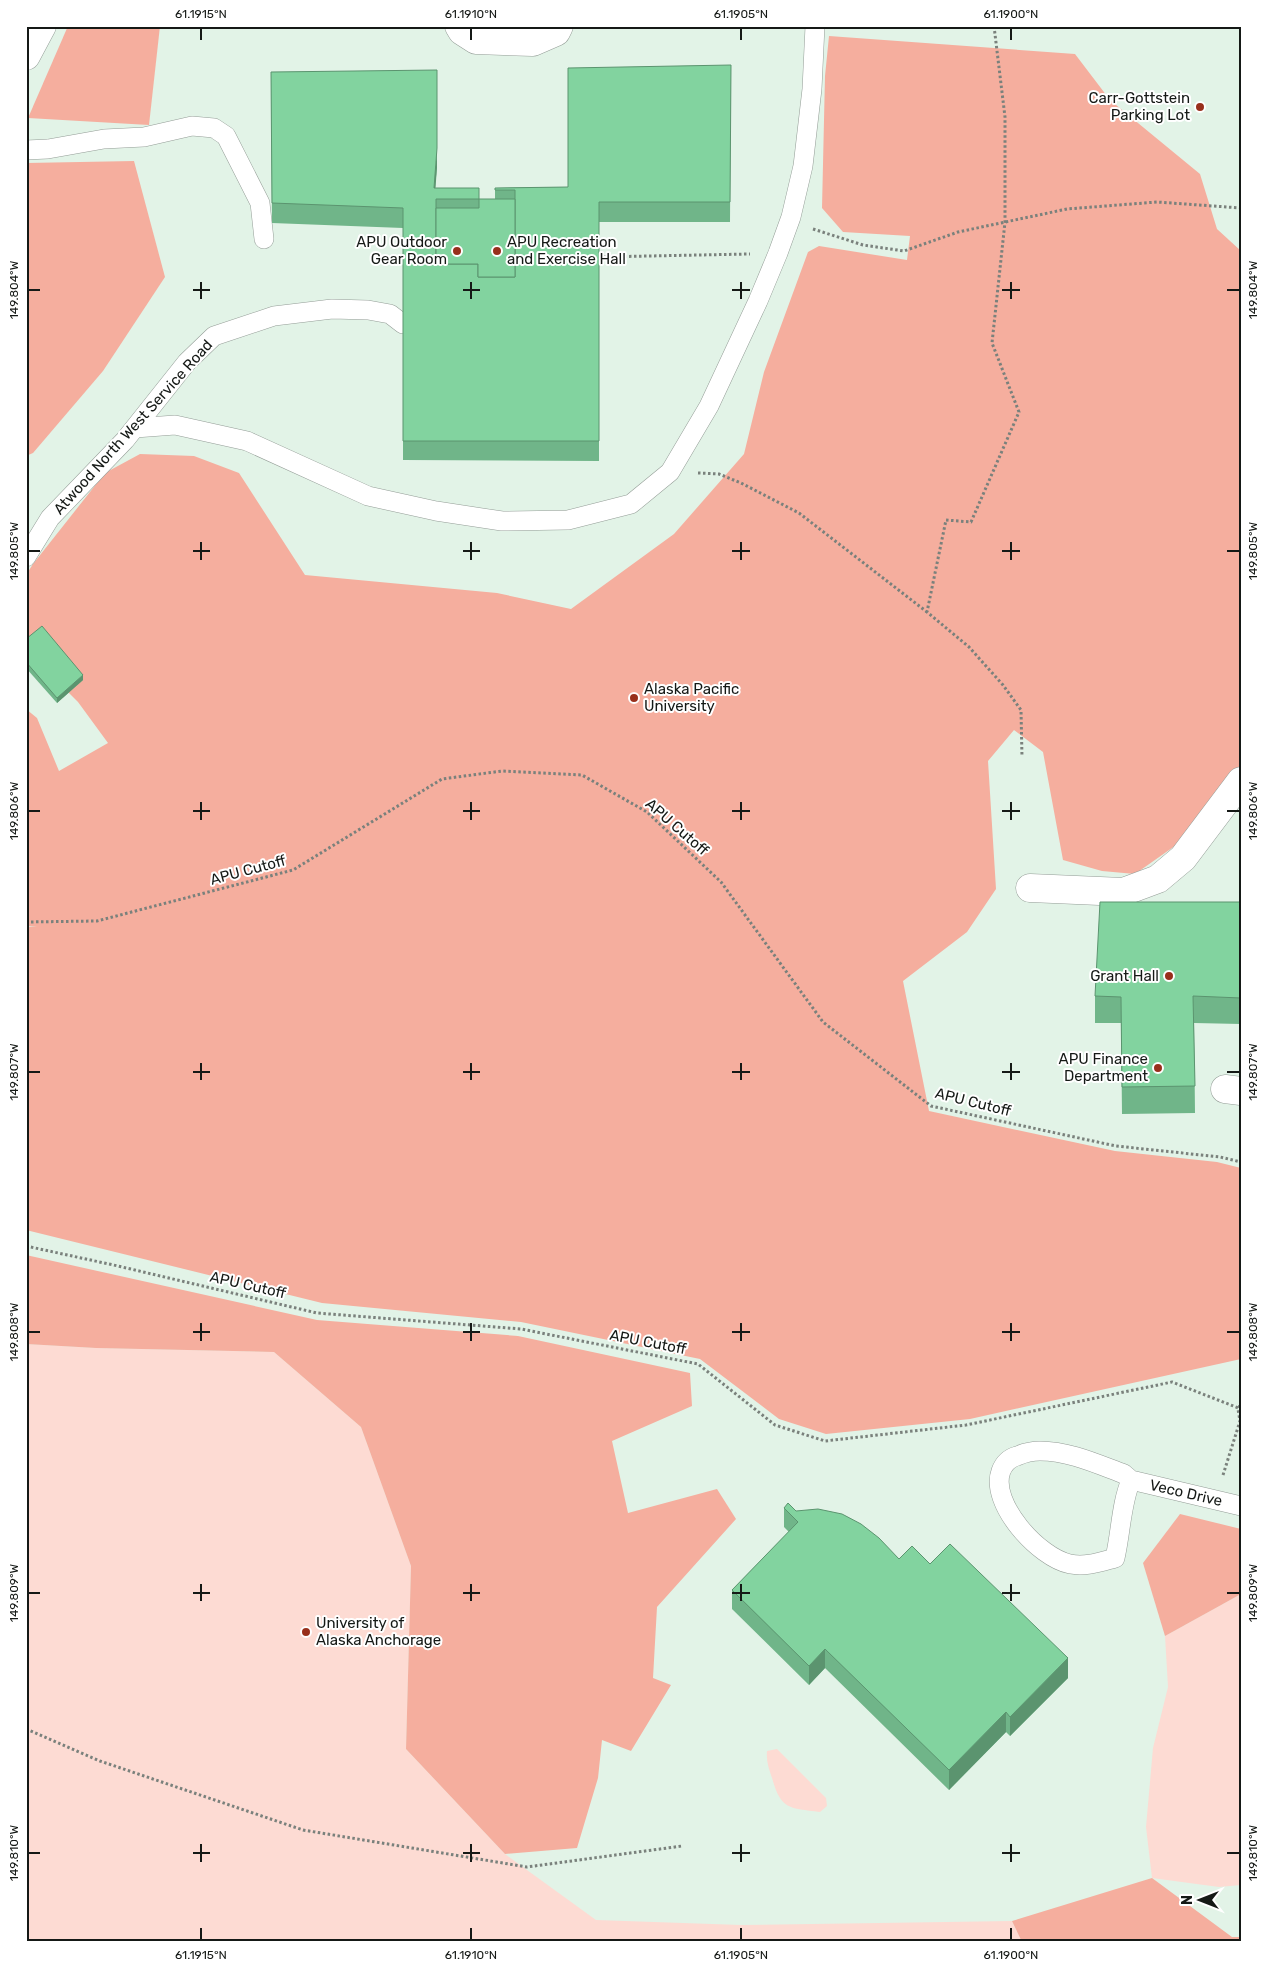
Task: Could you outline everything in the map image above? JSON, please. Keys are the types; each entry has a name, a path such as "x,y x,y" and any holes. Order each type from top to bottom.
{"street":[{"path":"26,56 42,26"},
{"path":"459,26 462,31 476,40 533,42 556,32 559,26"},
{"path":"1030,888 1123,892 1158,880 1183,858 1241,781"}],"lane":[{"path":"135,428 175,426 247,441 368,496 436,511 502,521 568,520 630,504 670,472 709,406 758,301 778,253 788,225 803,166 812,89 815,26"},
{"path":"26,150 144,137 192,126 214,128 226,136 260,202 264,240"},
{"name":"Atwood North West Service Road","path":"26,557 50,518 135,428 188,362 214,336 274,316 332,309 368,310 390,314 403,324"},
{"name":"Veco Drive","path":"1131,1480 1125,1495 1121,1533 1115,1558 1091,1565 1069,1564 1052,1556 1029,1538 1004,1505 999,1478 1002,1468 1010,1458 1038,1451 1066,1454 1124,1474 1131,1480 1241,1506"}],"path":[{"path":"927,612 946,520 970,522 1019,412 992,343 1004,222 1004,117 994,26"},
{"path":"788,225 817,230 863,245 904,251 958,232 1067,209 1157,202 1241,208"},
{"path":"599,257 778,253"},
{"path":"670,472 718,474 741,483 800,513 927,612 970,647 1004,685 1021,710 1022,756"},
{"name":"APU Cutoff","path":"26,922 97,921 293,870 442,780 502,771 582,775 647,812 721,882 823,1022 931,1106 1116,1146 1220,1157 1241,1162"},
{"name":"APU Cutoff","path":"26,1246 317,1313 521,1329 698,1364 775,1425 825,1441 966,1425 1172,1382 1239,1409"},
{"path":"1216,1500 1240,1420 1239,1409 1241,1403"},
{"path":"26,1729 100,1761 303,1830 528,1867 682,1846"}],"shaded area":[{"name":"Alaska Pacific University","path":"26,26 1241,26 1241,1942 26,1942"},
{"path":"68,26 160,26 149,125 28,118"},
{"path":"829,36 1075,54 1110,100 1200,174 1217,229 1241,251 1241,765 1189,836 1135,874 1102,871 1063,860 1043,752 1014,730 988,761 996,889 967,932 903,981 929,1111 1115,1151 1217,1162 1241,1168 1241,1359 970,1419 826,1434 779,1419 700,1359 521,1322 322,1303 26,1230 26,927 37,926 26,926 26,709 37,718 59,771 108,743 78,702 26,650 26,575 33,564 105,473 140,454 194,456 239,473 305,575 497,593 571,609 674,534 744,454 764,372 808,252 819,246 907,260 910,236 843,232 822,208 825,76"},
{"path":"134,161 165,277 103,371 33,453 26,456 26,163"},
{"path":"26,1255 317,1320 518,1336 690,1373 692,1406 612,1441 628,1513 717,1489 736,1519 657,1607 653,1678 671,1685 631,1751 602,1740 598,1778 577,1848 505,1854 406,1749 411,1566 361,1427 274,1352 96,1348 26,1344"},
{"name":"University of Alaska Anchorage","path":"26,1344 96,1348 274,1352 361,1427 411,1566 406,1749 505,1854 596,1920 741,1925 1012,1921 1022,1942 26,1942"},
{"path":"1180,1514 1241,1529 1241,1594 1165,1636 1143,1563"},
{"path":"1241,1594 1241,1885 1219,1887 1152,1878 1146,1827 1153,1748 1168,1687 1165,1636"},
{"path":"777,1749 826,1798 827,1806 820,1812 801,1810 788,1806 783,1802 775,1788 767,1758 767,1751"},
{"path":"1152,1878 1232,1937 1241,1937 1241,1942 1022,1942 1012,1921"}],"building":[{"path":"731,65 730,202 599,202 599,441 403,441 403,208 272,203 271,72 437,70 437,148 434,188 479,188 479,199 436,199 436,264 478,264 478,277 515,277 515,190 495,190 495,188 568,187 568,68"},
{"path":"479,199 515,199 515,277 478,277 478,264 436,264 436,208 479,208"},
{"path":"42,626 83,675 57,698 26,662 26,639"},
{"path":"1100,902 1241,902 1241,998 1193,996 1195,1086 1122,1087 1121,997 1095,996"},
{"path":"788,1503 796,1511 818,1509 842,1514 861,1524 879,1538 899,1559 912,1546 930,1564 950,1544 1068,1658 1010,1717 1006,1712 949,1770 825,1649 809,1666 732,1590 798,1522 784,1508"}],"place":[{"name":"Carr-Gottstein Parking Lot","path":"1200,107"},
{"name":"APU Outdoor Gear Room","path":"457,251"},
{"name":"APU Recreation and Exercise Hall","path":"497,251"},
{"name":"Alaska Pacific University","path":"634,698"},
{"name":"Grant Hall","path":"1169,976"},
{"name":"APU Finance Department","path":"1158,1068"},
{"name":"University of Alaska Anchorage","path":"306,1632"}]}
